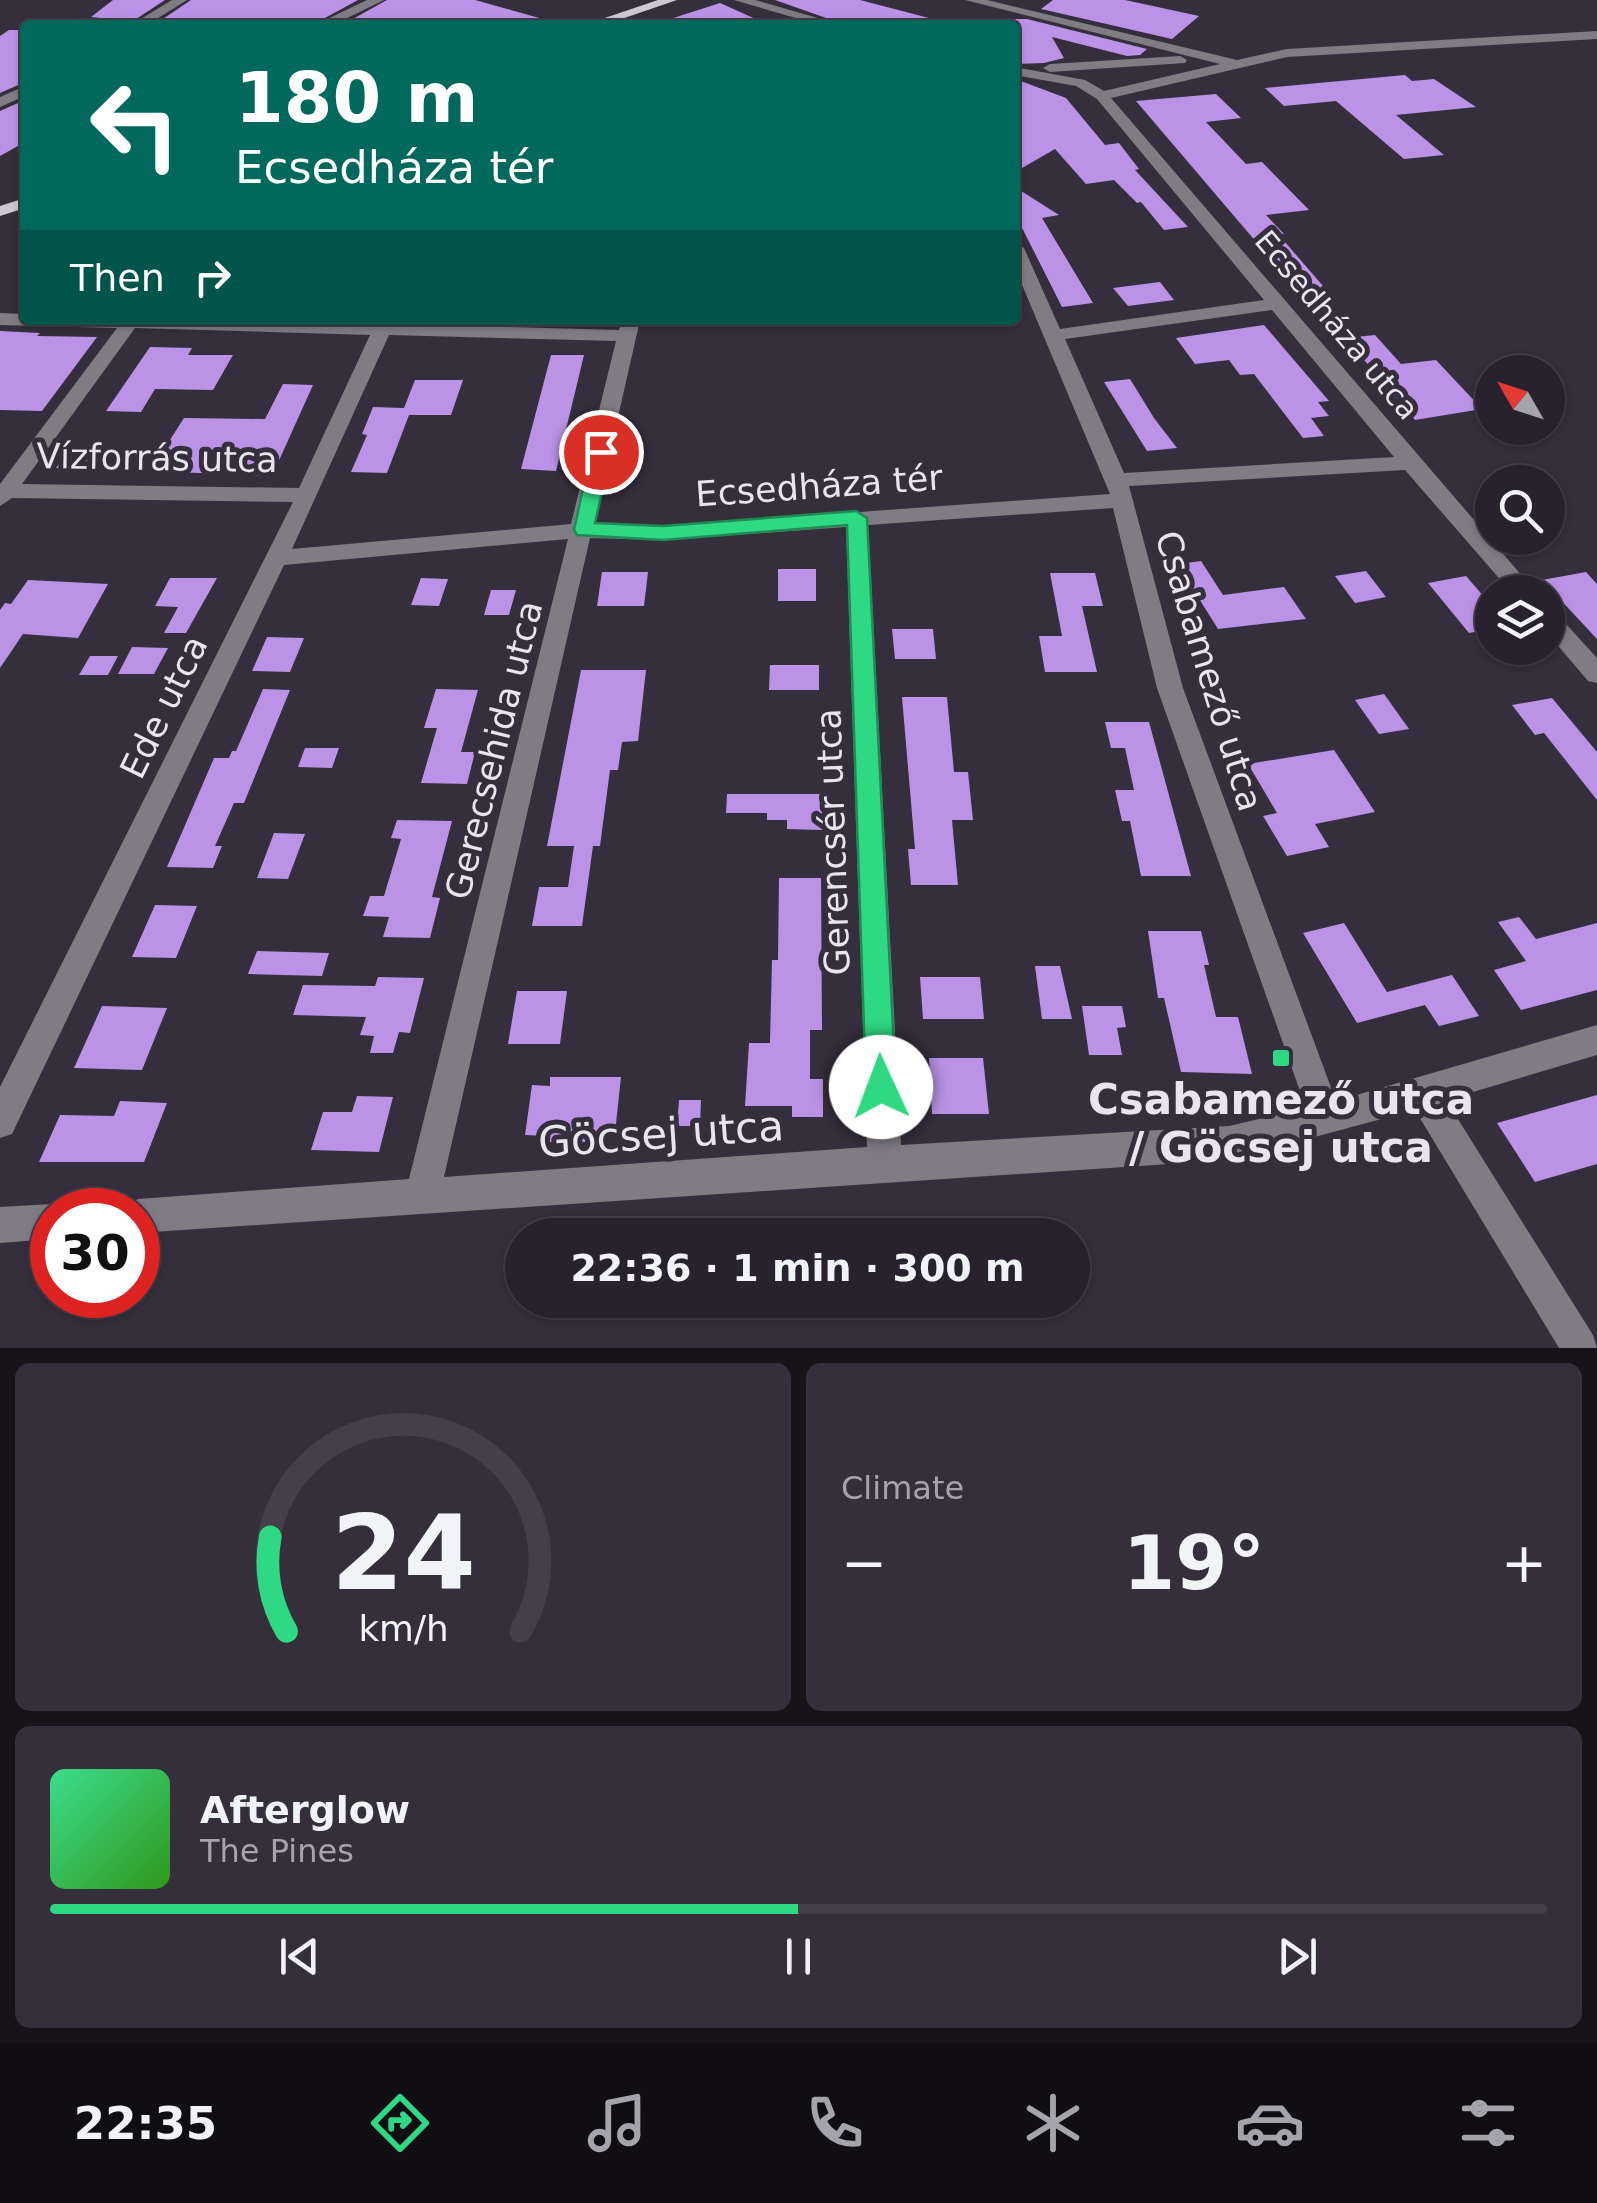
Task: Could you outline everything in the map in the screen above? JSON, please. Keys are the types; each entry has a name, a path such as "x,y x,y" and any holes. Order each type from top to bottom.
{"main road":[{"path":"607,20 671,0"}],"street":[{"path":"147,20 182,0"},
{"path":"333,20 378,0"},
{"path":"740,0 816,20"},
{"path":"971,0 1237,64"},
{"path":"1020,71 1080,83 1102,96 1287,53 1597,35"},
{"path":"1020,70 1210,58"},
{"name":"Ecsedháza utca","path":"1102,96 1509,575"},
{"name":"Csabamező utca","path":"1020,259 1118,490 1170,688 1327,1120"},
{"path":"1055,335 1278,304"},
{"path":"3,495 130,325"},
{"path":"300,325 629,328"},
{"name":"Ede utca","path":"0,1122 307,495 384,326"},
{"name":"Gerecsehida utca","path":"422,1196 584,530 629,328"},
{"path":"1118,490 1410,463"},
{"name":"Ecsedháza tér","path":"584,530 663,533 856,518 1118,490"},
{"name":"Vízforrás utca","path":"3,495 307,495"},
{"name":"Gerencsér utca","path":"856,518 884,1163"},
{"path":"276,558 584,530"},
{"path":"1565,637 1597,674"},
{"name":"Göcsej utca","path":"160,1214 884,1163 1212,1145 1327,1120 1597,1040"},
{"path":"1421,1090 1583,1348 1597,1340"},
{"path":"0,1226 30,1224"}],"building":[{"path":"113,0 165,0 135,20 91,17"},
{"path":"191,0 358,0 321,20 161,20"},
{"path":"387,0 475,0 543,19 543,20 351,20"},
{"path":"775,0 860,0 929,18 929,20 832,20"},
{"path":"1053,0 1125,0 1199,16 1172,39 1041,9"},
{"path":"720,3 758,20 667,20"},
{"path":"1027,19 1147,49 1140,55 1127,56 1052,37 1064,58 1020,64 1020,20 1015,20"},
{"path":"9,30 20,30 20,84 0,93 0,36"},
{"path":"1405,75 1412,81 1434,79 1476,107 1396,115 1444,155 1404,159 1336,101 1284,106 1265,88"},
{"path":"1020,81 1066,98 1105,145 1119,143 1139,169 1135,170 1188,227 1164,230 1141,202 1137,203 1114,180 1086,184 1055,149 1020,169"},
{"path":"1216,94 1241,118 1206,122 1246,164 1262,162 1309,210 1266,215 1336,301 1311,303 1292,284 1136,101"},
{"path":"20,102 20,145 0,156 0,111"},
{"path":"1020,190 1059,215 1042,218 1093,303 1062,307 1020,224"},
{"path":"1160,282 1174,300 1128,306 1113,288"},
{"path":"1264,325 1329,401 1318,402 1329,416 1311,418 1324,436 1303,438 1254,374 1240,375 1229,360 1195,364 1176,338"},
{"path":"0,331 97,337 42,411 0,410"},
{"path":"1375,335 1401,364 1436,360 1475,402 1475,410 1415,420 1387,387 1379,388 1363,369 1371,368 1345,338"},
{"path":"150,347 192,348 188,355 233,355 213,390 155,389 141,412 106,411"},
{"path":"551,355 584,355 556,471 521,469"},
{"path":"1130,379 1177,448 1147,451 1104,382"},
{"path":"415,380 463,380 451,415 409,415 387,473 351,472 367,435 362,434 373,407 404,408"},
{"path":"283,384 313,385 272,476 150,471 184,418 265,419"},
{"path":"72,447 103,449 87,470 56,468"},
{"path":"1201,561 1223,595 1284,587 1306,619 1218,629 1196,594 1183,597 1164,566"},
{"path":"778,569 816,569 816,601 778,601"},
{"path":"1366,571 1386,597 1355,603 1335,576"},
{"path":"602,572 648,572 644,606 597,606"},
{"path":"1586,572 1597,584 1597,639 1565,605 1565,576"},
{"path":"1050,573 1095,573 1103,606 1082,606 1097,672 1045,672 1039,636 1062,636"},
{"path":"1466,576 1475,586 1475,632 1469,633 1428,583"},
{"path":"170,578 217,578 186,633 164,633 178,607 155,606"},
{"path":"421,578 448,579 439,606 411,605"},
{"path":"28,580 108,584 78,638 23,634 0,668 0,610 5,603 11,604"},
{"path":"491,590 516,590 509,615 484,615"},
{"path":"892,629 933,629 936,659 895,659"},
{"path":"267,637 304,638 290,672 252,671"},
{"path":"132,647 168,648 154,674 118,674"},
{"path":"90,656 118,656 108,675 79,675"},
{"path":"770,665 819,665 819,690 769,690"},
{"path":"581,670 646,670 638,741 622,742 618,770 610,770 600,846 593,846 582,926 532,926 539,887 568,887 574,846 547,846"},
{"path":"263,689 290,690 244,803 234,803 215,846 222,846 213,868 167,867 214,758 229,758 236,751"},
{"path":"436,689 478,690 461,752 475,752 467,784 421,783 437,728 424,728"},
{"path":"1384,694 1409,729 1379,734 1355,700"},
{"path":"902,697 947,697 954,772 968,772 973,820 952,820 958,885 911,885 908,849 915,849"},
{"path":"1552,698 1597,752 1597,800 1544,733 1535,735 1512,705"},
{"path":"1105,722 1149,722 1191,876 1141,876 1130,821 1122,821 1115,790 1134,790 1125,748 1111,748"},
{"path":"305,748 339,748 332,768 298,767"},
{"path":"1334,750 1375,812 1315,824 1329,847 1287,856 1263,816 1277,813 1248,764"},
{"path":"727,794 822,794 822,830 787,829 787,820 767,820 767,813 726,813"},
{"path":"397,820 452,821 432,897 440,898 430,938 383,937 389,917 363,916 370,896 384,896 401,839 391,838"},
{"path":"274,833 305,834 288,879 257,878"},
{"path":"779,878 821,878 822,1030 810,1030 810,1079 823,1079 823,1117 792,1117 792,1106 745,1106 749,1043 770,1043 772,960 778,960"},
{"path":"155,905 197,906 176,958 132,957"},
{"path":"1519,917 1536,939 1597,923 1597,990 1521,1010 1494,970 1526,961 1498,922"},
{"path":"1344,923 1387,992 1452,975 1479,1016 1439,1026 1425,1005 1357,1023 1303,933"},
{"path":"1148,931 1201,931 1216,1017 1238,1017 1252,1074 1181,1072 1164,998 1158,998"},
{"path":"257,951 329,953 322,976 248,974"},
{"path":"1035,966 1060,966 1072,1019 1042,1019"},
{"path":"378,977 424,978 410,1033 399,1032 393,1053 370,1053 374,1036 360,1035 366,1017 293,1015 303,985 375,986"},
{"path":"920,977 980,977 984,1019 923,1019"},
{"path":"517,991 567,991 560,1044 508,1044"},
{"path":"102,1006 167,1008 142,1070 74,1068"},
{"path":"1082,1006 1122,1006 1126,1027 1117,1028 1122,1055 1089,1055"},
{"path":"929,1058 983,1058 989,1114 932,1114"},
{"path":"550,1077 621,1077 615,1133 594,1133 593,1142 546,1142 547,1136 525,1135 532,1085 550,1086"},
{"path":"1597,1095 1597,1164 1535,1182 1497,1123"},
{"path":"357,1096 393,1097 379,1152 311,1150 323,1112 352,1112"},
{"path":"679,1100 701,1100 700,1126 677,1126"},
{"path":"120,1101 167,1103 144,1162 39,1162 60,1115 114,1116"}],"place":[{"name":"Csabamező utca / Göcsej utca","path":"1281,1058"}],"route":[{"path":"601,452 584,530 663,533 856,518 881,1087"}]}
